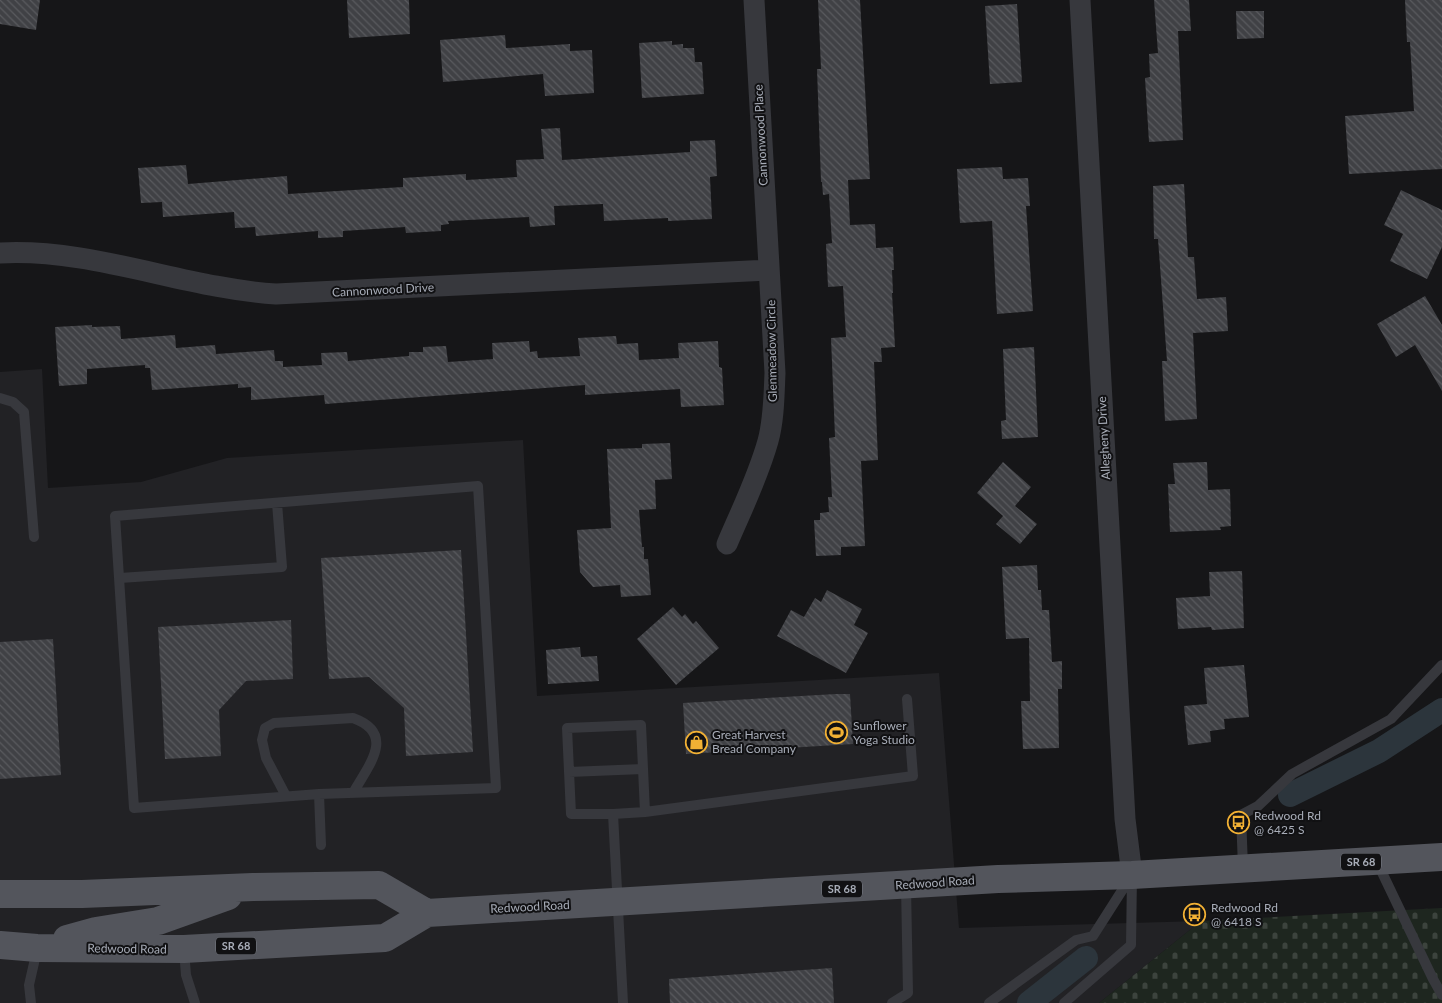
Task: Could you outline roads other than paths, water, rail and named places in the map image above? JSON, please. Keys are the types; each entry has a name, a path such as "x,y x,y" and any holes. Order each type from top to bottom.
{"main road":[{"name":"Redwood Road","path":"0,945 37,948 184,949 386,938 428,912 998,879 1132,875 1442,857"},
{"path":"0,894 82,894 253,887 379,885 428,912"},
{"path":"0,962 37,948 96,931 158,921 253,887"}],"street":[{"name":"Cannonwood Place","path":"754,0 769,270"},
{"name":"Allegheny Drive","path":"1080,0 1124,810 1132,875"},
{"name":"Cannonwood Drive","path":"0,253 78,257 231,289 276,294 769,270"},
{"name":"Glenmeadow Circle","path":"727,544 762,461 772,419 775,373 769,270"}],"lane":[{"path":"0,398 13,402 24,412 34,537"},
{"path":"478,486 496,788 319,794 134,808 116,516 277,503 478,486"},
{"path":"120,578 282,567 277,503"},
{"path":"1243,868 1241,814 1258,806 1292,774 1392,719 1442,665"},
{"path":"645,812 641,725 568,728 571,814 645,812 913,776 907,699"},
{"path":"286,796 266,758 262,740 265,728 274,723 353,718 363,722 372,729 376,740 375,754 353,793"},
{"path":"569,772 643,769"},
{"path":"319,794 321,845"},
{"path":"613,814 622,1003"},
{"path":"1376,861 1432,979 1442,995"},
{"path":"989,1003 1076,940 1093,936 1132,875"},
{"path":"1064,1003 1131,946 1132,875"},
{"path":"892,1003 908,993 906,885"},
{"path":"31,1003 29,985 37,948"},
{"path":"184,949 186,975 194,1003"}],"waterway":[{"path":"1290,795 1379,751 1442,710"},
{"path":"1029,1003 1086,958"}],"place":[{"name":"Sunflower Yoga Studio","path":"837,733"},
{"name":"Great Harvest Bread Company","path":"696,742"},
{"name":"Redwood Rd @ 6425 S","path":"1238,823"},
{"name":"Redwood Rd @ 6418 S","path":"1195,915"}]}
